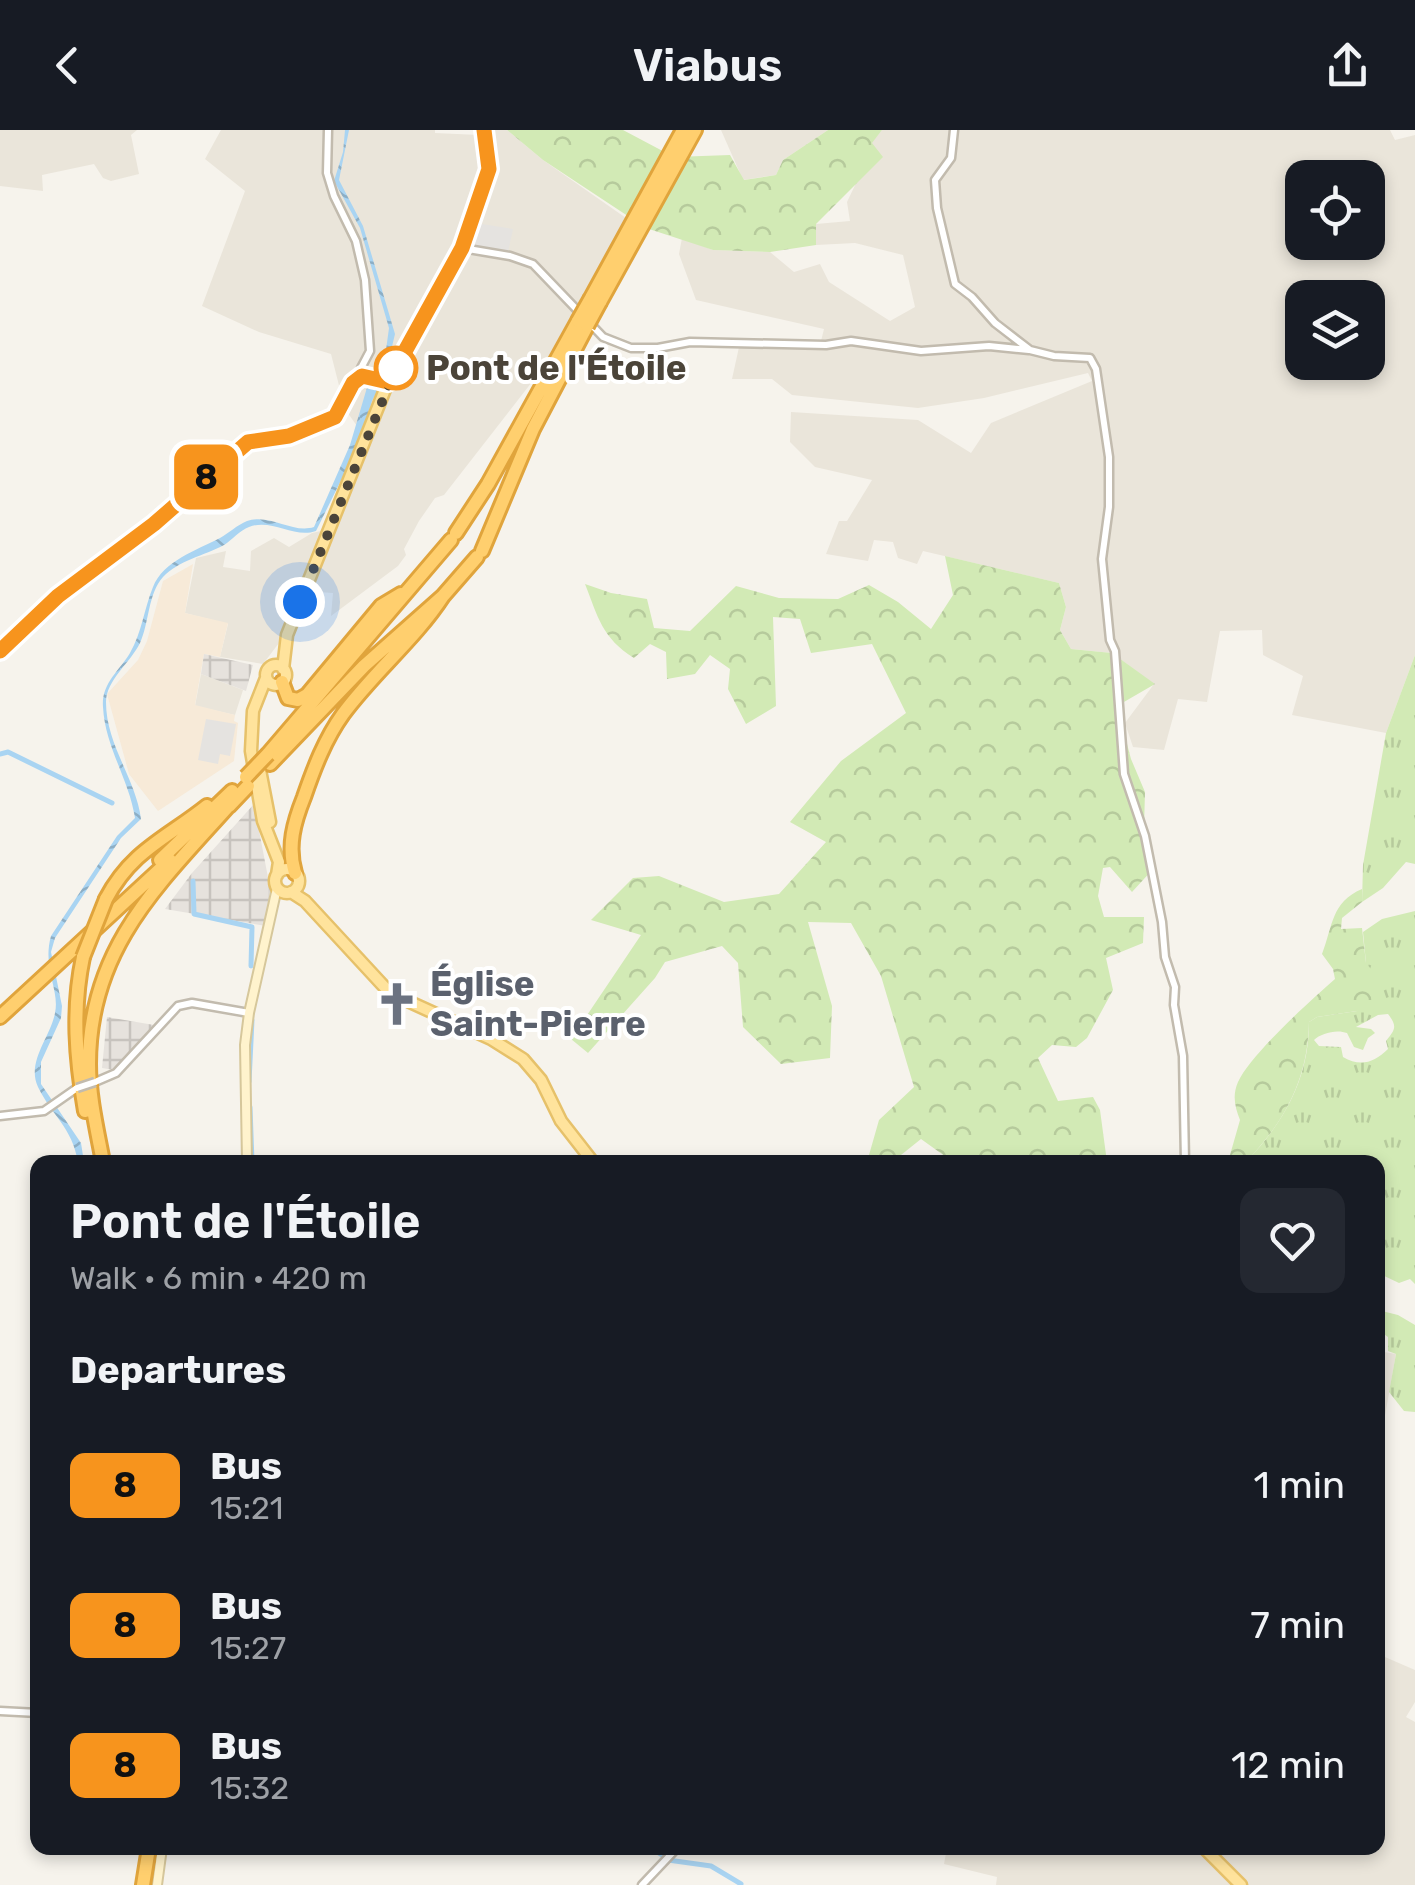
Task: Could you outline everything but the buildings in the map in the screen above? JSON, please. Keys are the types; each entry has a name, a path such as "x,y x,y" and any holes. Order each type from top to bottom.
{"highway":[{"path":"290,875 296,819 327,740 344,713 479,554 583,324 684,130"},
{"path":"595,300 695,130"},
{"path":"269,756 453,536 583,324"},
{"path":"277,676 288,698 298,700 307,696 381,606 412,588"},
{"path":"0,1017 269,756 443,596"},
{"path":"102,1155 89,1064 95,1006 108,964 148,896 232,802 247,778"},
{"path":"94,1155 75,1035 77,986 83,957 106,898 142,850 247,778"},
{"path":"58,958 232,802"},
{"path":"0,1008 45,971"},
{"path":"140,1885 141,1855"},
{"path":"140,1885 147,1855"}],"main road":[{"path":"352,953 290,875 270,826 256,738 261,706 277,676 300,602 386,381 462,248 489,169 484,130"},
{"path":"0,652 58,596 154,524 248,442 289,436 322,425 338,414 353,383 364,375 386,381"},
{"path":"246,1155 243,1060 248,1013 272,916 290,875"},
{"path":"285,891 290,875"},
{"path":"285,891 305,901 390,993 523,1058 541,1080 561,1121 588,1155"},
{"path":"158,1885 161,1855"},
{"path":"1211,1855 1241,1885"}],"street":[{"path":"328,130 327,173 356,241 365,280 370,351 361,368 364,375"},
{"path":"954,130 951,158 936,181 937,208 955,284 1030,350"},
{"path":"462,248 533,264 603,337 631,348 690,342 826,345 852,341 921,351 989,346 1090,358 1096,369 1109,457 1109,507 1102,559 1110,640 1116,650 1124,774 1145,836 1174,987 1182,1056 1184,1155"},
{"path":"0,1116 35,1113 77,1088 116,1073 178,1006 192,1002 248,1013"},
{"path":"0,1711 30,1712"},
{"path":"642,1885 670,1855"}],"shaded area":[{"path":"0,130 137,130 131,135 139,174 111,181 103,178 94,164 42,175 43,191 0,186"},
{"path":"221,130 435,130 479,135 484,130 507,130 626,218 539,373 444,495 435,498 419,521 398,566 331,616 333,593 304,591 282,639 263,664 220,657 228,624 185,613 196,558 226,551 223,567 250,571 251,551 274,538 289,547 325,530 364,436 345,409 331,354 259,332 202,306 245,191 205,159"},
{"path":"721,130 828,130 783,160 776,175 743,180"},
{"path":"882,130 1390,130 1395,140 1415,135 1415,655 1386,733 1292,715 1303,676 1263,655 1262,630 1220,631 1207,702 1178,699 1164,750 1133,747 1125,723 1154,684 1112,653 1071,649 1060,630 1066,607 1059,583 923,551 917,564 898,558 893,542 874,540 868,561 826,554 839,521 847,521 872,480 815,467 790,442 791,412 918,420 971,453 991,423 1092,381 1088,373 984,398 918,408 792,395 772,379 732,379 741,338 821,341 824,329 696,300 679,254 682,238 713,250 770,252 794,272 820,264 829,282 890,321 915,307 903,255 855,243 816,245 816,224 850,221 847,202 858,179 882,157 871,143"},
{"path":"473,225 513,229 508,252 478,248 470,235"},
{"path":"193,564 185,613 228,623 220,657 204,654 195,705 235,715 234,721 238,723 234,761 158,811 129,774 107,694 138,660 163,581"},
{"path":"204,654 253,665 246,691 201,674"},
{"path":"201,674 243,690 235,715 195,706"},
{"path":"206,719 236,724 230,756 220,754 218,764 198,760"},
{"path":"254,804 270,888 266,926 165,909 192,873"},
{"path":"107,1017 154,1025 114,1070 102,1068"},
{"path":"1385,1352 1396,1354 1385,1416"},
{"path":"1385,1657 1415,1670 1415,1702 1406,1717 1415,1722 1415,1885 996,1885 997,1877 944,1864 946,1855 1385,1855"}],"green space":[{"path":"507,130 623,130 674,157 730,155 744,180 776,175 783,160 828,130 882,130 872,143 883,157 816,224 816,245 770,252 713,250 646,228 543,160"},
{"path":"945,556 1059,583 1066,607 1060,630 1071,649 1112,653 1155,684 1117,706 1131,759 1145,792 1144,827 1154,868 1132,892 1110,867 1103,868 1098,896 1104,917 1144,917 1143,943 1106,958 1113,990 1087,1038 1076,1047 1052,1045 1038,1058 1058,1101 1093,1097 1100,1110 1106,1155 943,1155 921,1139 901,1155 869,1155 879,1120 914,1087 881,976 851,923 808,922 832,1006 830,1058 781,1064 743,1027 738,963 722,946 665,962 588,1053 571,1039 641,935 591,920 633,878 659,876 724,902 779,894 826,842 790,822 841,761 906,713 872,644 811,653 800,619 773,617 776,706 746,724 728,689 730,669 710,655 695,674 667,679 666,652 650,644 634,658 623,650 602,626 585,584 647,599 654,628 690,631 736,586 779,598 838,599 869,585 931,629 953,595"},
{"path":"1415,655 1415,864 1406,862 1383,888 1362,902 1363,865 1386,733"},
{"path":"1362,889 1362,902 1342,918 1341,929 1362,928 1366,963 1378,985 1374,999 1357,1011 1317,1017 1309,1022 1299,1081 1283,1115 1252,1155 1230,1155 1240,1120 1235,1101 1238,1082 1268,1043 1335,979 1322,954 1339,908"},
{"path":"1415,911 1415,1284 1410,1279 1399,1283 1385,1276 1385,1155 1252,1155 1292,1098 1304,1062 1309,1022 1317,1017 1357,1011 1366,963 1363,932 1382,919","holes":["1388,1014 1394,1025 1386,1041 1388,1049 1367,1062 1349,1060 1343,1057 1341,1047 1319,1046 1314,1040 1329,1032 1343,1032 1354,1047 1363,1050 1375,1033 1356,1027"]},
{"path":"1385,1312 1415,1325 1415,1412 1404,1411 1389,1392 1396,1354 1388,1351"}],"water":[{"path":"345,130 349,130 339,180 363,226 395,334 385,376 372,401 357,448 316,531 299,532 266,525 249,527 224,545 169,571 154,591 140,643 110,686 107,718 141,819 121,838 55,938 51,952 61,1018 41,1062 41,1084 81,1143 83,1155 76,1155 38,1087 35,1068 55,1013 49,958 51,936 117,836 135,818 108,736 103,707 105,691 134,645 153,587 164,570 247,521 314,527 350,445 371,374 385,357 389,328 360,228 334,181"}],"waterway":[{"path":"0,754 8,752 112,803"},
{"path":"193,881 194,914 252,927 251,966"},
{"path":"249,1082 252,1020"},
{"path":"250,1107 252,1155"},
{"path":"668,1860 711,1866 741,1884"}],"bus line":[{"name":"8","path":"0,651 58,596 154,524 248,442 289,436 326,423 338,414 353,383 362,376 388,382 462,248 489,169 484,130"}],"place":[{"name":"Pont de l'Étoile","path":"396,368"},
{"name":"Église Saint-Pierre","path":"397,1004"}],"route":[{"path":"300,602 396,368"}]}
